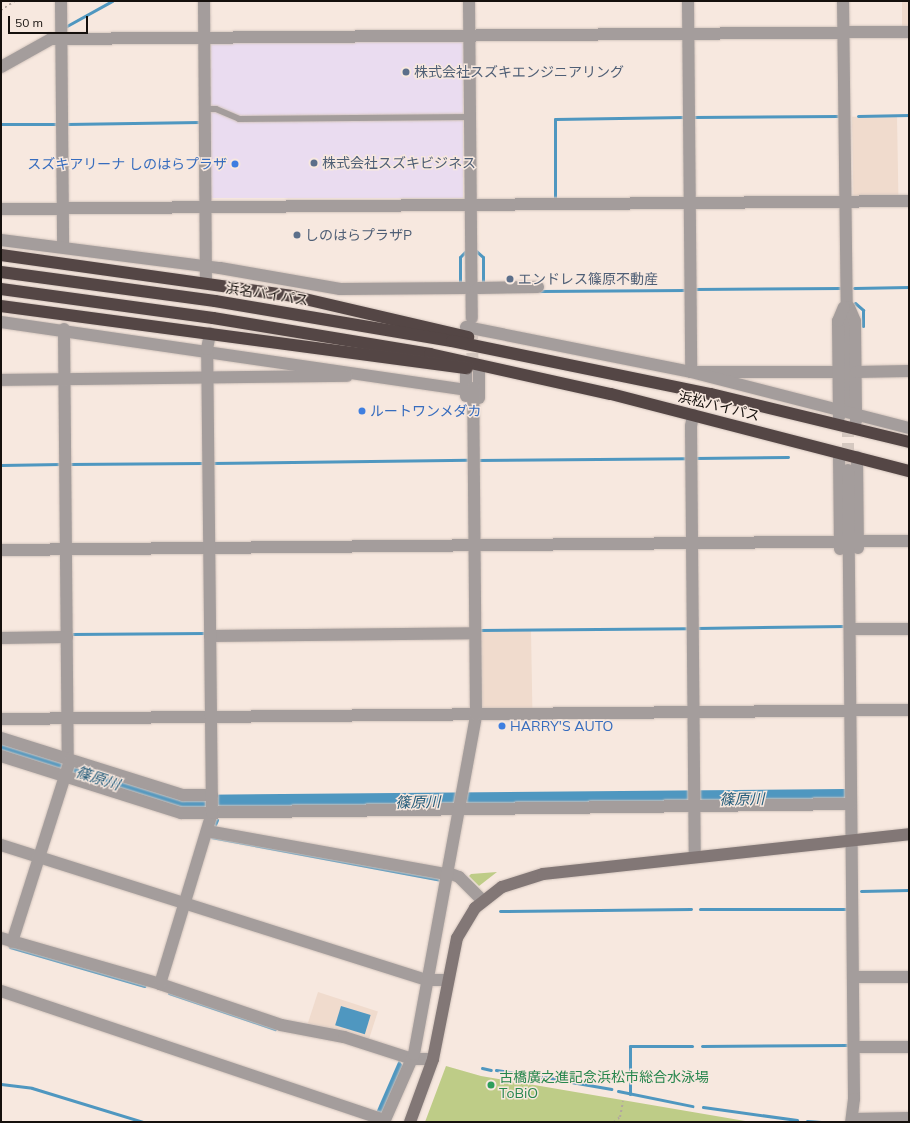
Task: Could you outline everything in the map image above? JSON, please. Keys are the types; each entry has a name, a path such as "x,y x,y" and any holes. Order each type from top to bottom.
{"highway":[{"path":"1,255 206,282 468,327 478,335 526,355"},
{"name":"浜名バイパス","path":"1,272 282,312 526,355"},
{"path":"1,289 286,329 522,373"},
{"path":"1,306 479,370 522,373"},
{"name":"浜松バイパス","path":"526,355 839,424 909,442"},
{"name":"浜松バイパス","path":"522,373 693,415 909,471"}],"street":[{"path":"61,1 63,246"},
{"path":"204,1 206,282"},
{"path":"468,327 471,252 469,1"},
{"path":"688,1 691,372"},
{"path":"843,1 848,411"},
{"path":"1,66 51,39 909,32"},
{"path":"1,209 909,201"},
{"path":"1,240 63,246 207,266 340,289 465,288"},
{"path":"471,252 478,271 478,335 691,372 848,411 909,428"},
{"path":"468,327 465,271 471,252"},
{"path":"478,288 538,287"},
{"path":"839,424 848,411 856,372 855,321 846,302"},
{"path":"846,302 838,321 838,372 848,411 856,428"},
{"path":"1,322 64,329 207,349 469,389"},
{"path":"64,329 68,718 67,766 39,857 6,940 160,984 281,1025 344,1037 412,1059 433,1059"},
{"path":"160,984 207,831 212,804 207,349 210,334"},
{"path":"1,991 381,1119 412,1059 476,715 473,450 467,431 469,389 466,368"},
{"path":"473,450 480,431 479,370"},
{"path":"1,380 347,377 348,371"},
{"path":"856,372 909,371"},
{"path":"691,372 838,372"},
{"path":"693,415 692,543 695,857"},
{"path":"839,453 849,541"},
{"path":"849,568 849,541 857,457"},
{"path":"848,470 854,1047 851,1120 909,1118"},
{"path":"1,550 909,541"},
{"path":"850,629 909,629"},
{"path":"210,636 475,633"},
{"path":"1,638 67,637"},
{"path":"1,719 909,710"},
{"path":"1,738 181,813 212,804 459,804 694,801 852,804"},
{"path":"1,756 67,766 183,795 212,804"},
{"path":"207,831 446,873 459,877 483,901"},
{"path":"410,1122 433,1059 457,938 483,901 513,882 543,874 909,834"},
{"path":"1,845 426,980 448,980"},
{"path":"853,977 909,977"},
{"path":"854,1047 909,1047"}],"lane":[{"path":"205,110 216,109 239,119 470,117"}],"path":[{"path":"1,10 15,1"},
{"path":"614,1122 620,1117 623,1101"}],"shaded area":[{"path":"902,1 909,1 909,28 902,28"},
{"path":"211,39 463,39 463,198 211,198"},
{"path":"897,116 898,197 853,198 852,117"},
{"path":"531,630 532,710 480,711 479,631"},
{"path":"318,992 378,1011 367,1046 307,1026"}],"green space":[{"path":"497,872 479,886 469,876 471,874"},
{"name":"古橋廣之進記念浜松市総合水泳場 ToBiO","path":"446,1066 481,1076 751,1122 425,1122"}],"water":[{"path":"341,1006 371,1015 365,1034 335,1025"},
{"path":"399,1060 403,1066 379,1122 372,1122"}],"waterway":[{"path":"65,27 112,1"},
{"path":"858,116 909,115"},
{"path":"693,117 839,116"},
{"path":"555,198 555,119 684,117"},
{"path":"67,124 200,122"},
{"path":"1,124 57,124"},
{"path":"460,283 460,257 466,251"},
{"path":"476,251 483,257 483,284"},
{"path":"854,288 909,287"},
{"path":"694,289 842,288"},
{"path":"540,291 686,290"},
{"path":"855,303 863,310 863,326"},
{"path":"695,458 788,457"},
{"path":"477,460 687,458"},
{"path":"212,463 469,460"},
{"path":"69,464 203,463"},
{"path":"1,465 61,464"},
{"path":"697,628 844,626"},
{"path":"479,630 688,628"},
{"path":"71,634 206,633"},
{"name":"篠原川","path":"1,747 181,804 844,798"},
{"path":"214,827 217,820"},
{"path":"211,837 440,880"},
{"path":"861,891 909,890"},
{"path":"500,911 691,909"},
{"path":"700,909 847,909"},
{"path":"10,947 144,986"},
{"path":"169,993 275,1029"},
{"path":"702,1046 848,1045"},
{"path":"630,1094 630,1046 692,1046"},
{"path":"482,1068 491,1070"},
{"path":"496,1070 556,1079"},
{"path":"571,1082 611,1089"},
{"path":"1,1084 32,1088 143,1122"},
{"path":"618,1091 692,1106"},
{"path":"703,1107 797,1120"},
{"path":"807,1121 821,1122"}],"tunnel":[{"path":"472,335 473,388"},
{"path":"848,407 848,470"}],"place":[{"name":"株式会社スズキエンジニアリング","path":"406,72"},
{"name":"株式会社スズキビジネス","path":"314,163"},
{"name":"スズキアリーナ しのはらプラザ","path":"235,164"},
{"name":"しのはらプラザP","path":"297,235"},
{"name":"エンドレス篠原不動産","path":"510,279"},
{"name":"ルートワンメダカ","path":"362,411"},
{"name":"HARRY'S AUTO","path":"502,726"},
{"name":"古橋廣之進記念浜松市総合水泳場 ToBiO","path":"491,1085"}]}
